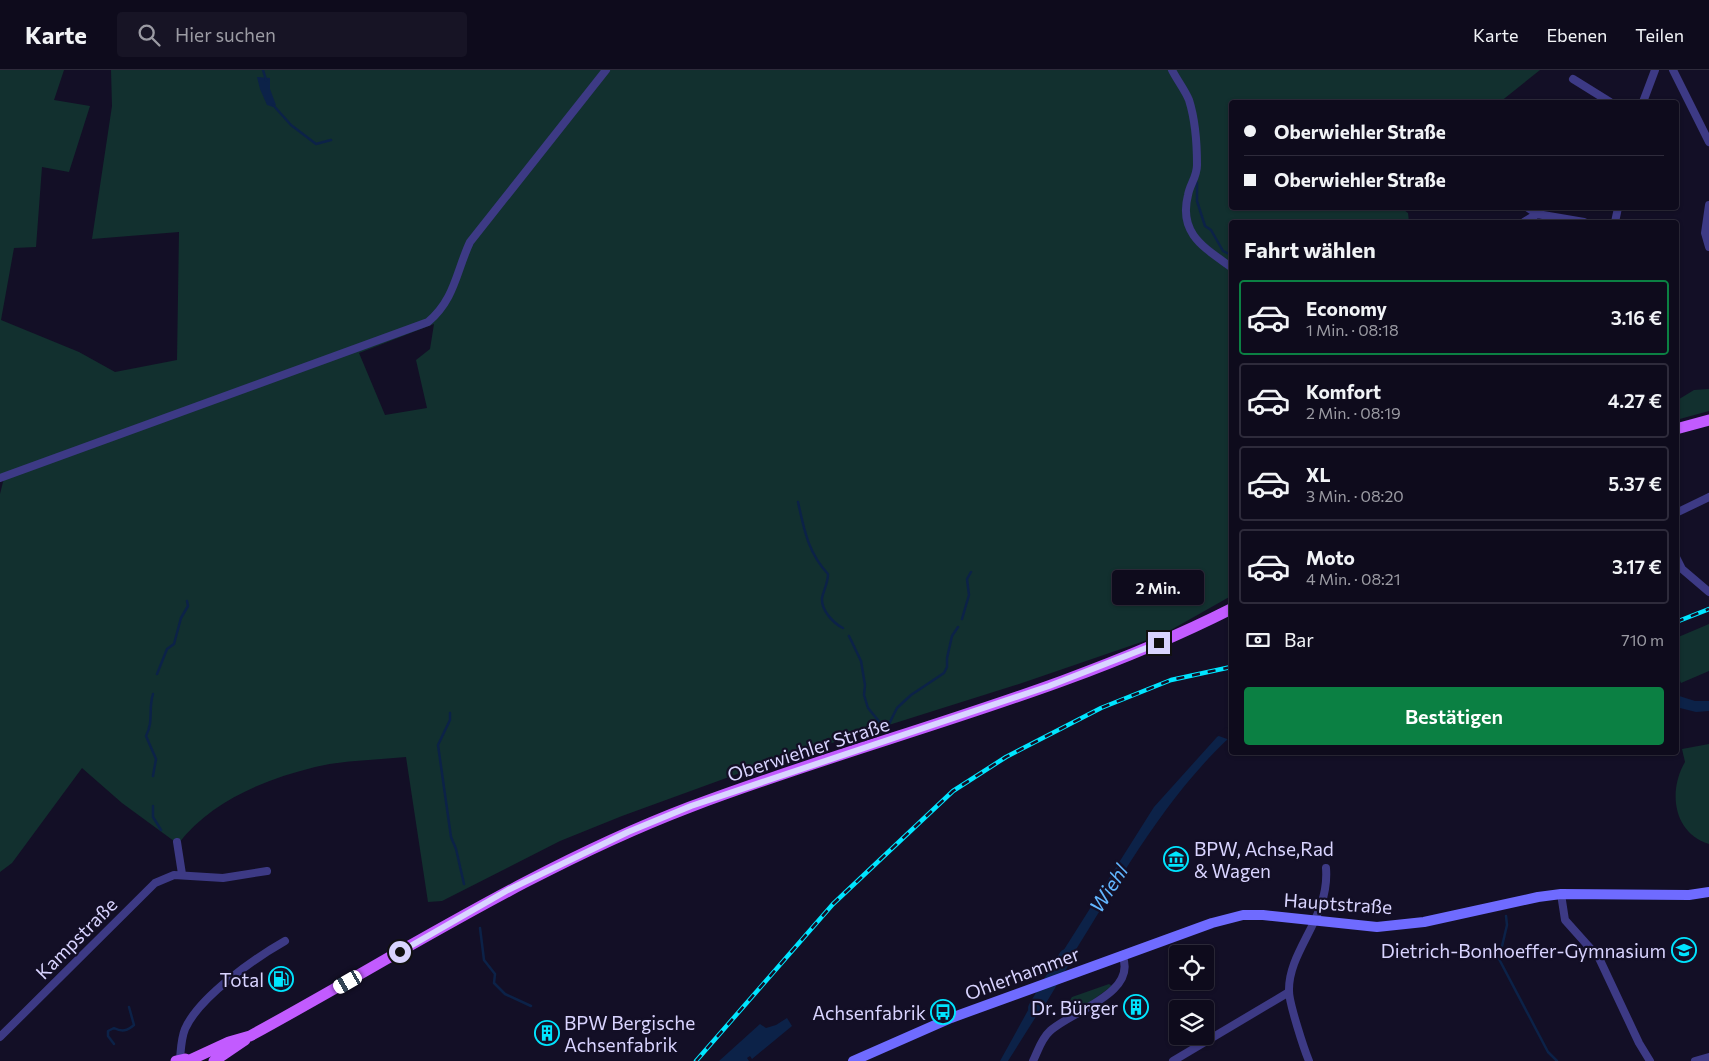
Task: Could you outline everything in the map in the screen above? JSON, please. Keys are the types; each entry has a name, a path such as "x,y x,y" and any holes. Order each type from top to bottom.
{"main road":[{"path":"1679,428 1709,420"},
{"name":"Oberwiehler Straße","path":"214,1061 250,1036 508,890 612,839 691,806 886,742 1095,668 1178,636 1229,610"},
{"name":"Oberwiehler Straße","path":"184,1060 229,1042 250,1036"}],"street":[{"path":"0,478 428,322 440,312 452,294 462,259 470,242 606,70"},
{"path":"1172,70 1189,100 1193,126 1197,166 1195,177 1187,196 1189,229 1200,245 1229,266"},
{"path":"1644,100 1655,70"},
{"path":"1673,70 1709,142"},
{"path":"1573,79 1607,100"},
{"path":"1709,205 1705,233 1709,247"},
{"path":"1531,210 1537,214 1572,220"},
{"path":"1527,220 1537,214"},
{"path":"1679,512 1709,497"},
{"path":"1679,563 1682,569 1709,592"},
{"path":"177,842 182,874"},
{"path":"1309,1061 1288,992 1294,968 1322,908 1327,879 1326,868"},
{"name":"Kampstraße","path":"0,1037 155,883 164,878 182,874 223,878 267,871"},
{"name":"Hauptstraße","path":"1122,955 1212,923 1242,915 1316,920 1377,927 1424,922 1538,896 1561,894 1689,895 1709,892"},
{"path":"1561,894 1565,920 1599,958 1639,1043 1650,1061"},
{"path":"184,1060 182,1041 192,1017 223,985 256,957 285,941"},
{"path":"1033,1061 1043,1038 1052,1029 1078,1015 1114,990 1125,972 1122,955"},
{"name":"Ohlerhammer","path":"853,1061 951,1018 1122,955"},
{"path":"1172,1061 1288,992"},
{"path":"1695,1061 1709,1057"}],"green space":[{"path":"0,70 64,70 54,100 90,106 69,172 42,167 36,247 14,248 1,320 79,352 115,372 177,360 179,232 92,239 112,106 111,70 1540,70 1502,100 1229,100 1229,210 1404,210 1408,213 1409,220 1229,220 1229,597 1162,635 1022,683 762,765 622,816 560,841 442,901 428,902 406,757 326,765 276,778 239,794 222,804 191,829 178,844 122,803 82,768 12,863 0,872 0,494 4,478 0,478","holes":["434,324 430,349 416,360 427,408 385,415 359,353"]},
{"path":"1709,389 1709,411 1679,419 1679,399 1694,390"},
{"path":"1709,624 1709,671 1681,683 1679,679 1679,637"},
{"path":"1709,744 1709,844 1697,839 1688,831 1681,821 1677,810 1676,798 1680,773 1685,762 1682,749"},
{"path":"1109,984 1112,986 1087,1004 1074,1010 1070,1000 1072,997"}],"water":[{"path":"257,77 270,78 270,89 276,105 273,107 267,105"},
{"path":"1679,696 1695,701 1709,701 1709,711 1696,712 1679,708"},
{"path":"1229,728 1229,738 1183,788 1140,846 1064,969 1048,975 1154,807 1217,737"},
{"path":"1054,988 1008,1061 1000,1061 1037,994"},
{"path":"787,1018 792,1026 752,1059 750,1056 747,1058 749,1061 719,1061 760,1024 766,1028 776,1025"}],"pier":[{"path":"1226,727 1229,729 1229,740 1216,735"}],"waterway":[{"path":"263,70 266,80"},
{"path":"273,105 291,125 316,144 331,140"},
{"path":"1197,183 1197,201 1205,226 1211,230 1223,251 1229,254"},
{"path":"798,502 811,549 828,574 822,598 823,607 835,623 843,628"},
{"path":"962,619 969,595 967,579 971,572"},
{"path":"157,674 167,649 174,644 181,618 188,606 187,601"},
{"path":"849,636 861,661 865,685 864,695 868,708 882,725 888,726 897,708 911,695 944,673 947,667 952,636 958,627"},
{"path":"153,694 150,725 146,736 156,759 153,776"},
{"path":"450,713 450,720 438,745 451,837 456,849 464,884"},
{"path":"153,806 153,817 161,830"},
{"path":"1506,916 1507,925 1499,959 1548,1052 1557,1061"},
{"path":"480,928 484,960 495,974 494,983 505,994 531,1006"},
{"name":"Wiehl","path":"1035,1008 1066,956"},
{"path":"114,1044 108,1036 108,1031 114,1028 120,1030 129,1029 134,1025 129,1007"}],"railway":[{"path":"1679,621 1709,609"},
{"path":"696,1061 833,904 953,791 1006,757 1101,708 1171,680 1229,667"}],"place":[{"name":"BPW, Achse,Rad & Wagen","path":"1176,859"},
{"name":"Dietrich-Bonhoeffer-Gymnasium","path":"1684,950"},
{"name":"Total","path":"281,979"},
{"name":"Dr. Bürger","path":"1136,1007"},
{"name":"Achsenfabrik","path":"943,1012"},
{"name":"BPW Bergische Achsenfabrik","path":"547,1033"}],"route":[{"path":"400,952 534,876 596,846 691,806 1049,686 1159,643"}]}
